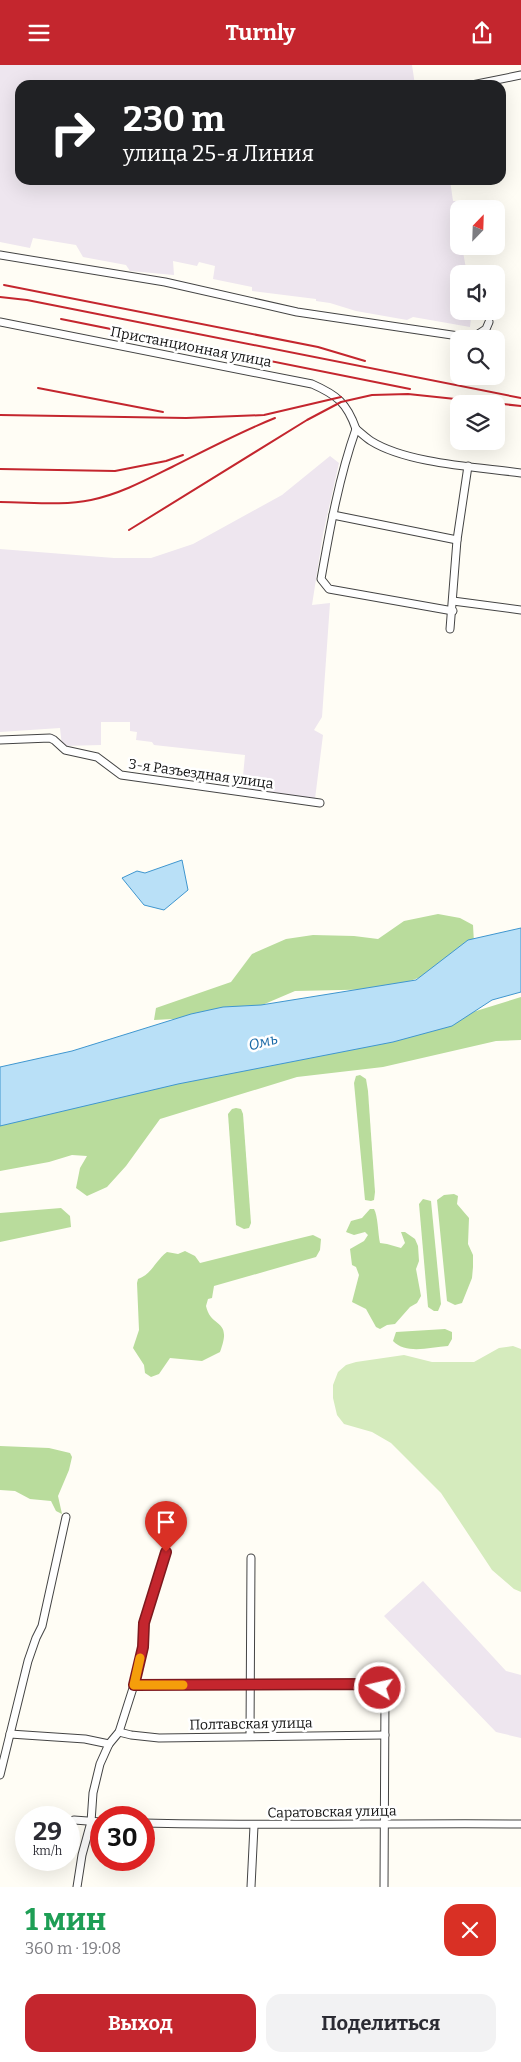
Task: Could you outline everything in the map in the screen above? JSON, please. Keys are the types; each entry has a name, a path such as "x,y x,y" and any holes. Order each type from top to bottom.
{"street":[{"path":"496,80 521,75"},
{"path":"0,255 165,281 297,312 403,329 472,338 486,329 489,322"},
{"name":"Пристанционная улица","path":"0,322 312,384 338,398 351,414 356,429"},
{"path":"453,611 329,589 321,579 333,515 348,453 356,429 371,441 395,452 468,466 521,473"},
{"path":"450,629 453,611 457,540 468,466"},
{"path":"333,515 457,540"},
{"path":"453,601 521,610"},
{"name":"3-я Разъездная улица","path":"0,740 50,738 54,739 65,750 97,757 121,775 320,803"},
{"path":"0,1775 4,1744 10,1735 28,1661 42,1627 66,1517"},
{"path":"91,1806 100,1764 109,1744 119,1732 134,1685 143,1647 144,1623 166,1552"},
{"path":"250,1736 251,1558"},
{"path":"134,1685 370,1684 380,1688 385,1694 384,1887"},
{"name":"Полтавская улица","path":"119,1732 159,1738 385,1735"},
{"path":"10,1735 85,1739 109,1744"},
{"name":"Саратовская улица","path":"155,1823 254,1826 383,1823 521,1824"},
{"path":"77,1887 82,1855 90,1826"},
{"path":"251,1887 254,1826"}],"shaded area":[{"path":"0,65 412,65 414,80 15,80 15,185 451,185 453,200 450,200 450,255 464,255 465,265 450,265 450,320 471,320 470,327 413,317 407,320 356,311 316,301 316,299 252,291 252,287 213,279 215,266 199,262 197,266 173,261 174,275 130,271 126,265 83,257 76,245 33,238 30,248 0,242"},
{"path":"330,456 339,463 323,534 312,605 330,603 322,717 314,730 323,735 315,799 242,787 245,755 154,745 152,742 136,740 137,732 130,731 130,722 101,722 101,745 62,746 60,728 0,732 0,549 114,558 151,558 193,544 282,495"},
{"path":"423,1581 506,1671 521,1675 521,1738 496,1732 384,1616"}],"green space":[{"path":"438,914 460,918 473,925 474,943 438,971 387,989 295,991 248,1011 209,1017 154,1020 156,1008 231,982 252,954 286,939 313,935 354,936 378,939 404,921"},
{"path":"521,997 521,1040 496,1041 383,1067 297,1077 160,1119 126,1166 107,1187 87,1196 76,1188 80,1168 87,1156 72,1155 49,1162 0,1171 0,1122 431,1025"},
{"path":"360,1075 366,1079 368,1091 375,1192 374,1200 371,1201 365,1200 354,1083 356,1076"},
{"path":"232,1109 241,1109 243,1114 251,1223 249,1228 244,1229 236,1225 228,1114"},
{"path":"454,1194 458,1196 457,1204 469,1218 468,1244 473,1255 472,1278 462,1303 455,1305 447,1301 437,1200 444,1195"},
{"path":"423,1199 431,1201 441,1304 438,1311 428,1307 419,1204"},
{"path":"61,1208 70,1216 71,1227 0,1242 0,1213"},
{"path":"370,1209 374,1209 375,1212 380,1243 401,1248 405,1243 401,1232 405,1232 415,1239 418,1246 419,1261 416,1269 421,1296 417,1303 410,1307 395,1324 387,1325 380,1329 376,1327 366,1309 352,1302 359,1275 356,1267 352,1265 350,1249 364,1241 368,1235 365,1232 354,1235 346,1232 351,1221 362,1218"},
{"path":"313,1235 321,1239 320,1250 316,1257 214,1286 212,1298 208,1299 206,1306 212,1318 223,1329 224,1334 220,1352 202,1361 170,1358 159,1374 151,1377 145,1373 144,1365 133,1348 139,1330 137,1283 138,1279 147,1274 167,1252 178,1254 185,1251 195,1256 200,1263"},
{"path":"445,1329 452,1332 452,1339 448,1346 412,1349 405,1348 393,1341 396,1332"},
{"path":"513,1346 521,1349 521,1592 514,1589 492,1570 441,1493 391,1443 372,1432 344,1424 337,1415 333,1398 333,1385 338,1372 346,1365 356,1362 404,1355 432,1362 474,1362 499,1348"},
{"path":"0,1446 49,1448 70,1453 72,1457 69,1470 58,1496 62,1514 56,1511 51,1501 30,1499 15,1491 0,1490"}],"water":[{"path":"182,860 188,890 164,910 144,905 122,878 137,871 145,873"},
{"name":"Омь","path":"521,928 521,992 492,1000 452,1026 393,1042 178,1084 0,1126 0,1067 72,1051 191,1014 223,1007 261,1005 416,980 468,940"}],"railway":[{"path":"4,285 318,347 365,361"},
{"path":"0,297 27,300 521,398"},
{"path":"61,319 410,389"},
{"path":"38,388 163,412"},
{"path":"129,530 307,420 341,402 372,395 408,394 521,406"},
{"path":"0,415 186,418 264,415 341,397"},
{"path":"0,502 69,503 102,497 143,482 236,435 275,418"},
{"path":"0,469 115,471 166,461 183,455"}],"slow traffic":[{"path":"140,1658 134,1685 183,1685"}],"route":[{"path":"166,1552 144,1623 143,1647 134,1685 370,1684 380,1688"}]}
